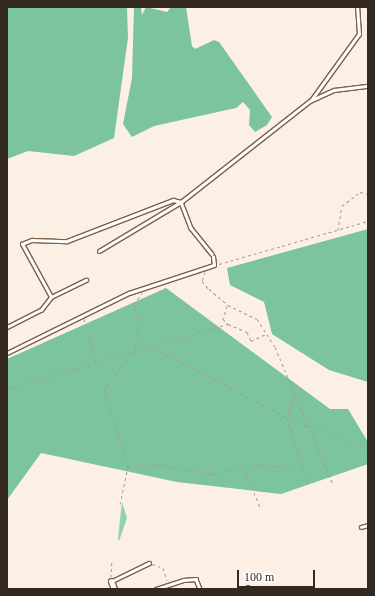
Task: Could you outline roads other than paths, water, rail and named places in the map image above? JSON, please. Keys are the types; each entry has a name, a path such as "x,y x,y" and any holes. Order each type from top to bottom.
{"street":[{"path":"112,581 114,589"}],"lane":[{"path":"310,101 359,34 357,7"},
{"path":"99,251 181,202 310,101 334,90 368,86"},
{"path":"51,297 22,244 32,240 67,241 173,200 181,202"},
{"path":"7,353 83,315 146,287 214,265 213,255 191,228 181,202"},
{"path":"7,327 41,310 51,297 86,280"},
{"path":"361,527 368,525"},
{"path":"112,581 149,563"},
{"path":"156,589 196,580 200,589"}]}
